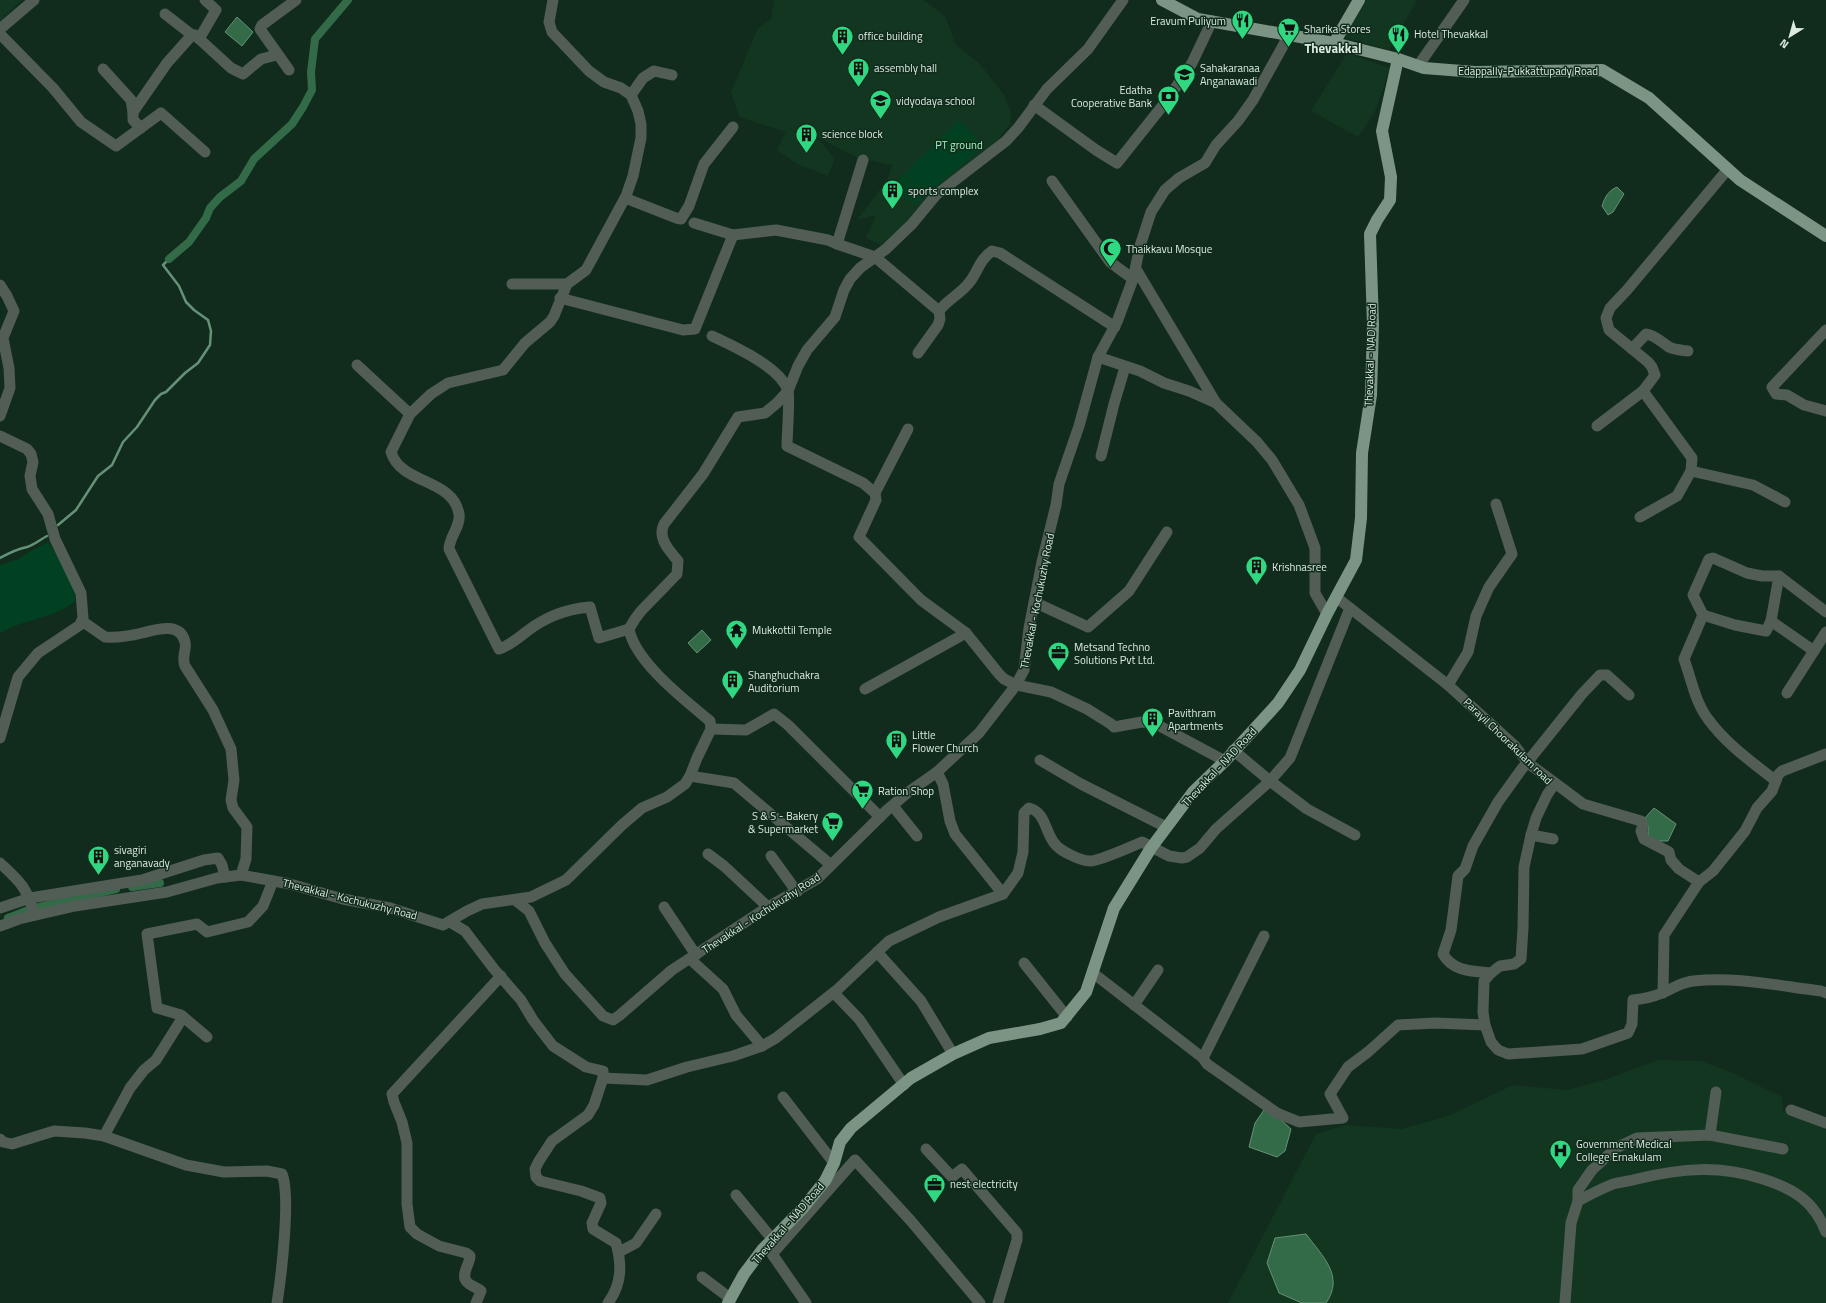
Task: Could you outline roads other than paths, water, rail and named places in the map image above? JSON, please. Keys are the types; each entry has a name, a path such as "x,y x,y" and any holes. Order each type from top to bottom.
{"main road":[{"name":"Edappally-Pukkattupady Road","path":"1162,0 1198,19 1334,43 1398,59 1424,68 1475,72 1602,70 1649,98 1740,180 1826,236"},
{"path":"1334,43 1359,0"},
{"name":"Thevakkal - NAD Road","path":"730,1301 744,1274 762,1250 773,1240 825,1181 834,1163 840,1142 851,1128 911,1078 953,1054 989,1038 1040,1029 1061,1023 1067,1017 1086,992 1114,908 1151,848 1193,792 1225,761 1278,703 1300,670 1327,614 1356,560 1361,518 1362,453 1371,395 1373,324 1370,234 1390,200 1391,177 1382,131 1398,59"}],"street":[{"path":"0,29 34,0"},
{"path":"133,112 167,63 195,37 216,10 205,0"},
{"path":"289,70 260,29 262,25 296,0"},
{"path":"553,0 549,22 552,32 590,71 604,82 621,88 631,95 638,111 641,124 641,138 633,176 625,198 586,270 566,284 554,316 550,322 525,342 504,370 448,384 431,394 410,414 391,452 392,457 408,473 445,492 452,498 458,508 460,516 458,524 449,541 449,549 499,649 513,641 538,622 563,611 575,608 590,607 599,638 629,629 641,611 677,574 678,561 664,544 661,533 664,524 703,474 738,417 766,413 788,391"},
{"path":"875,493 863,483 787,446 788,391 798,366 807,350 835,317 844,290 850,279 874,257 886,249 912,224 936,195 1006,141 1018,128 1034,105 1065,71 1088,49 1123,0"},
{"path":"1418,66 1464,0"},
{"path":"164,14 195,37 231,68 243,74 261,59 277,55"},
{"path":"1034,105 1096,150 1117,162 1168,99 1192,63 1212,21"},
{"path":"0,34 53,88 81,122 116,146 161,113 205,152"},
{"name":"Thevakkal - Kochukuzhy Road","path":"515,900 529,911 545,943 565,974 603,1016 612,1020 620,1015 672,970 768,907 797,892 817,879 880,817 907,793 937,772 979,733 1016,684 1024,670 1029,628 1042,562 1056,505 1058,484 1079,426 1098,358 1115,327 1135,274 1140,246 1151,212 1165,190 1179,178 1205,163 1216,145 1238,121 1253,100 1268,69 1289,35"},
{"path":"103,69 131,100 134,120 141,128"},
{"path":"631,95 644,78 654,71 672,75"},
{"path":"625,198 676,218 681,218 689,206 704,164 733,127"},
{"path":"837,244 863,160"},
{"path":"1597,426 1643,390 1655,375 1648,362 1609,330 1606,318 1610,308 1628,290 1728,169"},
{"path":"1052,181 1110,262 1135,274 1216,403 1257,442 1272,460 1299,505 1315,548 1314,593 1327,614"},
{"path":"694,223 733,235 776,230 828,240 874,257 939,311 940,319 938,325 918,353"},
{"path":"560,298 683,330 695,329 733,235"},
{"path":"939,311 945,303 956,296 969,283 977,266 992,251 1000,253 1115,327"},
{"path":"512,284 566,284"},
{"path":"0,285 14,311 3,338 9,368 10,388 0,416"},
{"path":"1826,330 1772,387 1776,394 1787,395 1804,405 1826,411"},
{"path":"1632,349 1646,334 1651,335 1668,346 1678,350 1688,351"},
{"path":"712,336 752,356 779,376 788,391"},
{"path":"1098,358 1140,371 1164,383 1216,403"},
{"path":"357,365 410,414"},
{"path":"1101,456 1114,404 1126,367"},
{"path":"1640,517 1677,496 1692,471 1692,458 1643,390"},
{"path":"908,429 875,493 876,500 859,537 921,600 966,634 999,674 1016,684 1051,692 1088,709 1112,724 1114,727 1142,722 1156,724 1225,761"},
{"path":"0,436 27,449 31,454 32,462 30,476 32,489 48,514 55,539 81,593 83,618 80,625 38,653 18,677 0,738"},
{"path":"1692,471 1753,485 1784,502"},
{"path":"1448,685 1468,652 1476,616 1489,587 1512,554 1496,504"},
{"path":"1034,602 1088,627 1129,591 1167,532"},
{"path":"1779,576 1770,621 1766,631 1735,625 1703,615 1693,595 1711,557 1747,573 1762,576 1779,576 1826,612"},
{"name":"Parayil Choorakulam road","path":"1336,597 1448,685 1515,746 1528,763 1583,804 1641,821 1643,825 1641,830 1644,839 1669,852 1672,860 1679,868 1699,882"},
{"path":"603,1078 647,1080 687,1067 733,1056 762,1046 776,1038 834,992 889,941 939,917 1003,894 1018,873 1023,852 1024,813 1028,808 1033,809 1043,819 1055,844 1070,855 1090,861 1142,842 1169,856 1182,858 1187,857 1200,848 1216,829 1270,781 1290,758 1350,608"},
{"path":"1703,615 1684,658 1699,703 1708,719 1734,748 1776,780"},
{"path":"82,621 105,637 142,633 155,628 169,628 181,635 185,641 186,647 182,659 213,710 231,749 234,780 231,800 234,808 248,826 246,859 241,875"},
{"path":"1770,621 1814,650"},
{"path":"608,1303 619,1282 621,1267 616,1243 594,1229 592,1223 601,1203 600,1198 581,1190 540,1181 536,1177 535,1169 552,1141 588,1115 594,1105 603,1078 603,1071 586,1067 554,1046 533,1020 521,1000 465,931 450,922 467,911 482,904 531,897 566,880 622,825 642,808 685,784 690,776 711,729 710,721 669,688 633,641 629,629"},
{"path":"1787,693 1826,632"},
{"path":"865,690 966,634"},
{"path":"1491,973 1459,969 1448,962 1444,954 1451,930 1458,876 1465,869 1473,846 1498,802 1582,694 1600,675 1607,675 1629,695"},
{"path":"711,729 746,730 774,714 788,725 880,817"},
{"path":"1234,750 1270,781 1307,809 1356,835"},
{"path":"1663,993 1664,934 1699,882 1713,871 1737,841 1757,808 1772,790 1782,771 1826,754"},
{"path":"1040,760 1081,784 1166,827"},
{"path":"937,772 943,784 954,834 1003,894"},
{"path":"690,776 734,784 831,865"},
{"name":"Parayil Choorakulam road","path":"1491,973 1500,966 1514,964 1521,959 1524,867 1531,834 1542,805 1555,783"},
{"path":"893,806 916,836"},
{"path":"1531,834 1553,838"},
{"path":"708,854 724,866 768,907"},
{"path":"771,856 797,892"},
{"path":"0,908 30,898 136,881 161,875 204,860 218,858 222,865 225,877"},
{"path":"0,864 17,878 30,898 34,915"},
{"name":"Thevakkal - Kochukuzhy Road","path":"0,926 34,915 75,906 167,892 225,877 241,875 316,890 343,898 390,908 443,925 450,922"},
{"path":"207,1037 183,1017 171,1011 157,1008 147,934 197,924 207,932 248,922 263,906 273,881"},
{"path":"664,907 693,957 722,989 736,1015 762,1046"},
{"path":"1203,1058 1264,936"},
{"path":"877,952 921,1001 953,1054"},
{"path":"1024,963 1067,1017"},
{"path":"1134,1005 1158,970"},
{"path":"1093,973 1203,1058 1207,1064 1277,1113 1298,1122 1343,1118 1330,1094 1348,1067 1368,1052 1398,1025 1435,1023 1485,1025"},
{"path":"1491,973 1484,981 1483,1012 1485,1025 1491,1042 1498,1050 1508,1054 1582,1049 1628,1033 1632,1024 1632,1000 1663,993 1676,985 1686,982 1724,979 1821,991 1826,994"},
{"path":"476,1303 481,1291 464,1279 465,1271 470,1261 470,1256 466,1253 439,1246 417,1234 410,1227 407,1204 407,1143 402,1122 392,1094 501,976"},
{"path":"834,992 859,1019 904,1085"},
{"path":"104,1136 130,1088 144,1070 156,1060 183,1017"},
{"path":"1710,1135 1716,1092"},
{"path":"783,1097 819,1146 834,1163"},
{"path":"1791,1110 1826,1123"},
{"path":"0,1139 3,1142 12,1144 54,1131 69,1131 104,1136 186,1165 224,1172 267,1171 282,1174 285,1181 284,1228 277,1303"},
{"path":"1565,1303 1571,1223 1578,1201 1578,1190 1592,1170 1616,1148 1637,1138 1710,1135 1783,1149"},
{"path":"926,1148 952,1177 962,1169 1017,1233 1017,1240 998,1303"},
{"path":"806,1303 772,1254 856,1160 911,1221 980,1303"},
{"path":"1578,1201 1614,1184 1655,1174 1681,1170 1711,1169 1732,1171 1778,1184 1800,1195 1814,1208 1826,1232"},
{"path":"736,1195 773,1240"},
{"path":"618,1252 636,1243 656,1214"},
{"path":"702,1277 730,1301"}],"waterway":[{"path":"169,259 189,242 206,218 210,208 220,197 241,181 254,159 292,124 312,90 311,72 315,39 348,0"},
{"path":"58,525 76,510 98,476 112,465 123,442 137,427 155,400 198,363 210,345 211,331 208,320 186,302 179,286 163,265 169,259"},
{"path":"0,558 13,551 32,545 47,536"},
{"path":"132,887 160,883"},
{"path":"39,907 116,889"},
{"path":"8,918 26,911"}],"place":[{"name":"Eravum Puliyum","path":"1242,40"},
{"name":"Sharika Stores","path":"1288,48"},
{"name":"Hotel Thevakkal","path":"1399,54"},
{"name":"office building","path":"842,56"},
{"name":"assembly hall","path":"859,88"},
{"name":"Sahakaranaa Anganawadi","path":"1185,94"},
{"name":"Edatha Cooperative Bank","path":"1168,116"},
{"name":"vidyodaya school","path":"880,120"},
{"name":"science block","path":"807,154"},
{"name":"sports complex","path":"893,210"},
{"name":"Thaikkavu Mosque","path":"1110,268"},
{"name":"Krishnasree","path":"1256,586"},
{"name":"Mukkottil Temple","path":"737,650"},
{"name":"Metsand Techno Solutions Pvt Ltd.","path":"1058,672"},
{"name":"Shanghuchakra Auditorium","path":"732,700"},
{"name":"Pavithram Apartments","path":"1153,738"},
{"name":"Little Flower Church","path":"897,760"},
{"name":"Ration Shop","path":"862,810"},
{"name":"S & S - Bakery & Supermarket","path":"833,842"},
{"name":"sivagiri anganavady","path":"98,876"},
{"name":"Government Medical College Ernakulam","path":"1561,1170"},
{"name":"nest electricity","path":"935,1204"}],"district":[{"name":"Thevakkal","path":"1333,48"}],"park label":[{"name":"PT ground","path":"959,145"}]}
